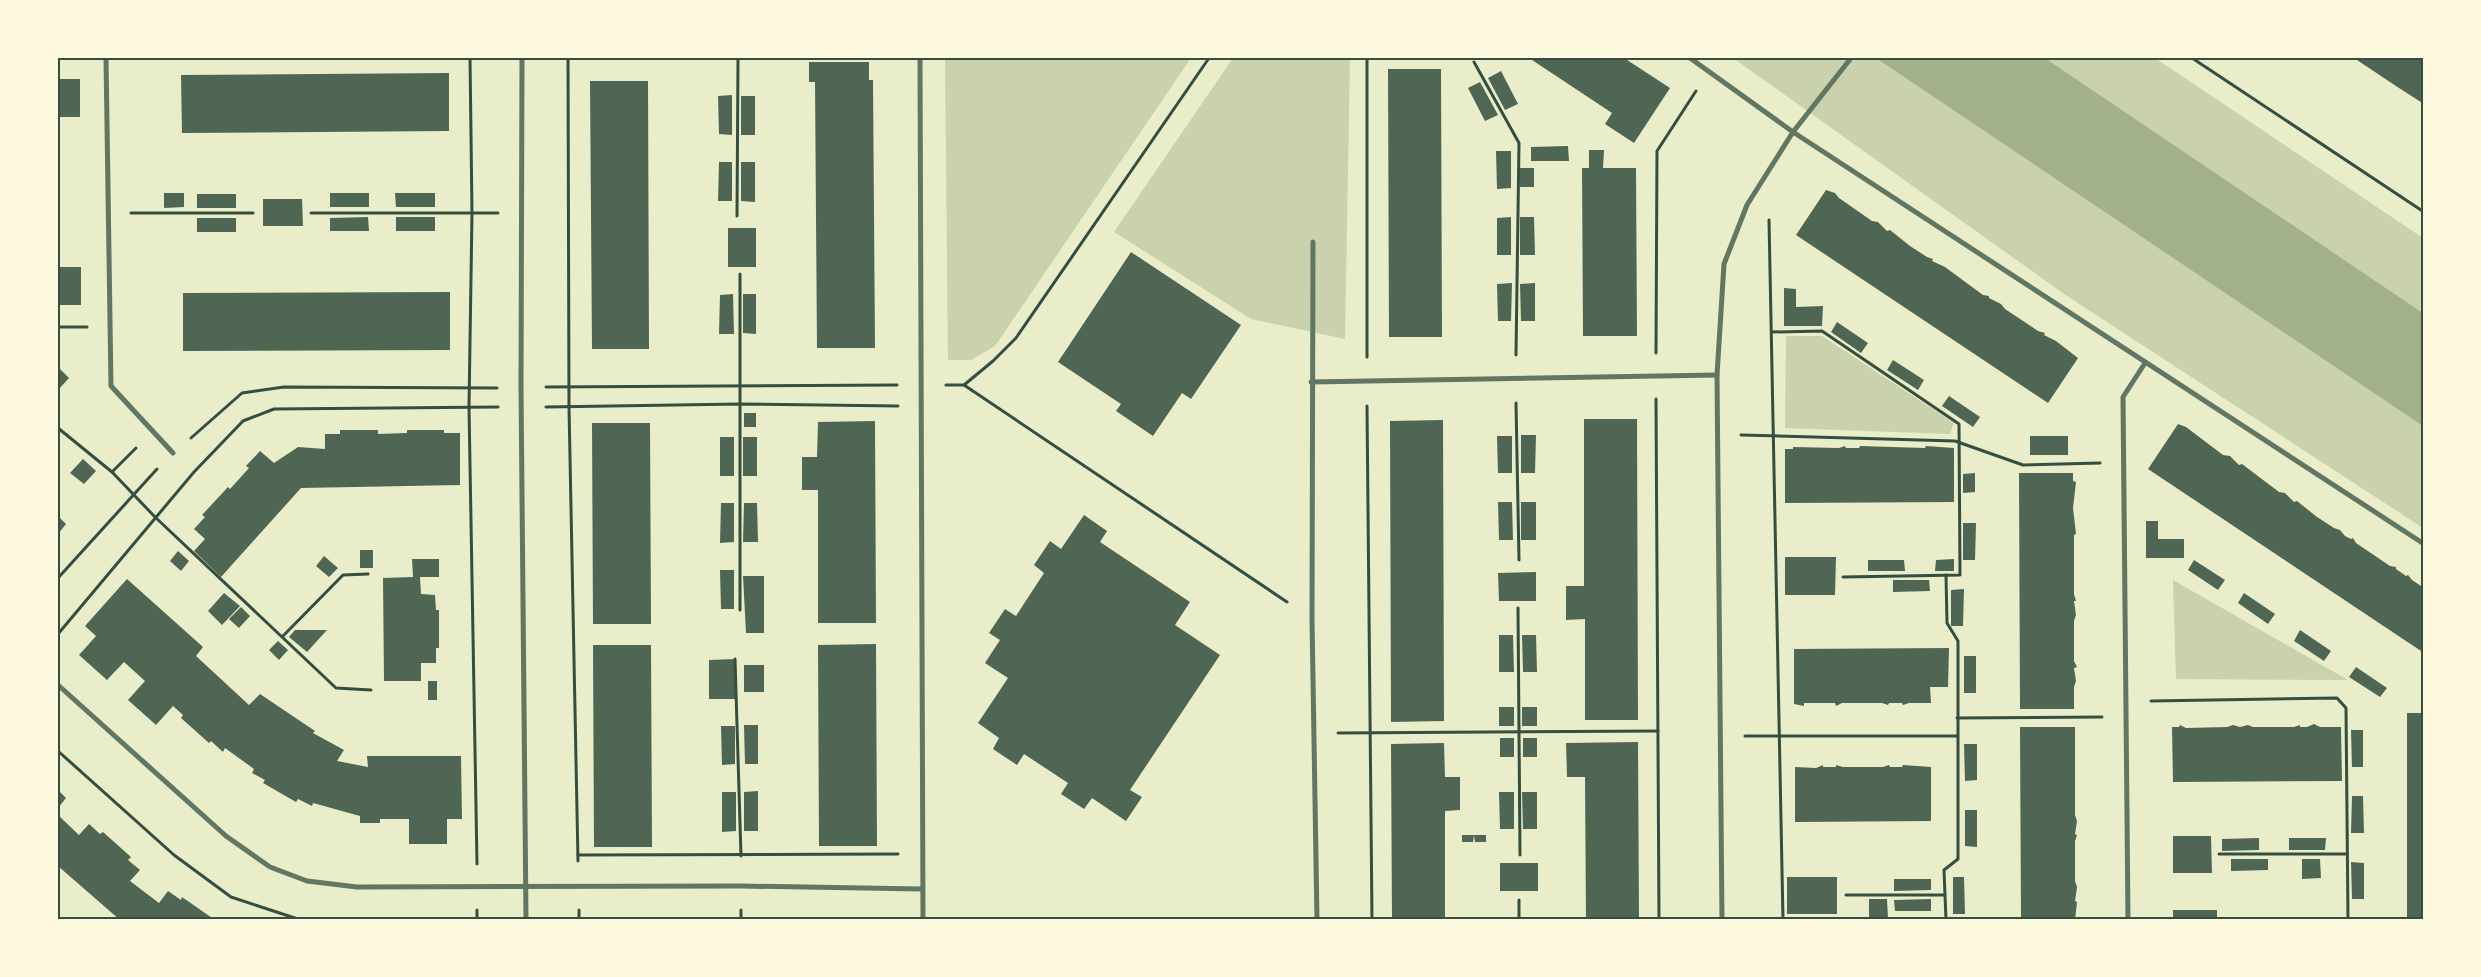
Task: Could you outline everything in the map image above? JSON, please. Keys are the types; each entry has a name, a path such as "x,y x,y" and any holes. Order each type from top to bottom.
{"street":[{"path":"106,58 112,386 173,453"},
{"path":"522,58 521,388 526,920"},
{"path":"920,58 922,920"},
{"path":"1690,58 1793,132 2424,544"},
{"path":"1722,920 1717,375 1724,264 1747,205 1793,132 1851,58"},
{"path":"1313,242 1311,382 1312,619 1317,920"},
{"path":"2128,920 2123,397 2145,363"},
{"path":"1311,382 1717,375"},
{"path":"58,685 226,836 270,867 307,881 357,887 477,885 922,889"}],"path":[{"path":"470,58 472,213 471,389 469,407 477,920"},
{"path":"568,58 569,387 579,920"},
{"path":"737,216 738,58"},
{"path":"964,385 993,362 1016,338 1209,58"},
{"path":"1367,58 1366,381 1372,920"},
{"path":"2192,58 2423,211"},
{"path":"1474,62 1519,142 1515,378 1519,560"},
{"path":"1659,920 1656,376 1657,151 1709,71"},
{"path":"1768,172 1781,736 1783,920"},
{"path":"108,214 254,213"},
{"path":"311,213 522,213"},
{"path":"740,274 740,610"},
{"path":"1772,332 1822,331 1959,424 1960,575 1843,577"},
{"path":"58,578 133,494 173,453 242,393 284,387 471,389 740,384 964,385 1312,619"},
{"path":"58,634 194,472 243,421 274,409 740,404 921,406"},
{"path":"58,428 112,472 155,517 336,688 370,690"},
{"path":"112,472 152,431"},
{"path":"1718,435 1955,441 2023,464 2123,462"},
{"path":"283,636 343,575 368,574"},
{"path":"1946,576 1946,623 1958,641 1958,859 1944,870 1946,920"},
{"path":"1518,608 1520,855"},
{"path":"735,659 741,920"},
{"path":"2125,701 2337,698 2346,708 2348,920"},
{"path":"1957,718 2125,717"},
{"path":"1313,733 1519,730 1658,731"},
{"path":"1720,736 1957,736"},
{"path":"58,751 174,855 231,897 301,920"},
{"path":"578,855 921,854"},
{"path":"2219,854 2347,854"},
{"path":"1846,895 1944,895"},
{"path":"1519,900 1520,920"}],"shaded area":[{"path":"945,58 1191,58 995,346 971,360 948,360"},
{"path":"1233,58 1350,58 1345,339 1251,319 1114,232"},
{"path":"1733,58 1884,58 2423,423 2423,528 2067,296"},
{"path":"1876,58 2045,58 2423,313 2423,426"},
{"path":"2045,58 2155,58 2423,238 2423,313"},
{"path":"1786,336 1822,336 1954,423 1950,434 1785,428"},
{"path":"2173,580 2348,680 2176,679"}],"building":[{"path":"1529,58 1624,58 1670,88 1634,143 1605,124 1612,113"},
{"path":"2354,58 2424,58 2424,104 2399,88"},
{"path":"809,62 869,62 869,80 873,80 875,348 817,348 815,82 809,82"},
{"path":"1388,69 1441,69 1442,337 1389,337"},
{"path":"1501,71 1518,104 1505,110 1488,78"},
{"path":"449,73 449,131 182,133 181,75"},
{"path":"58,79 80,79 80,117 58,117"},
{"path":"590,81 648,81 649,349 592,349"},
{"path":"1480,82 1498,115 1485,121 1468,88"},
{"path":"732,95 732,135 719,134 718,96"},
{"path":"741,96 755,96 755,135 741,135"},
{"path":"1568,146 1569,161 1531,161 1531,147"},
{"path":"1589,150 1604,150 1603,168 1636,168 1637,336 1583,336 1582,168 1589,168"},
{"path":"1496,151 1511,151 1511,188 1497,189"},
{"path":"719,162 732,162 732,201 718,201"},
{"path":"741,162 755,162 755,202 741,201"},
{"path":"1520,168 1534,168 1534,187 1520,187"},
{"path":"1826,190 1835,193 1839,198 1872,221 1878,222 1887,231 1890,230 1910,246 1933,259 1932,261 1945,267 1983,295 1989,296 1989,298 2001,304 2005,309 2038,331 2045,333 2044,335 2056,341 2078,358 2048,403 1796,235"},
{"path":"164,193 184,193 184,207 164,208"},
{"path":"330,193 369,193 369,207 330,207"},
{"path":"395,193 435,193 435,207 396,207"},
{"path":"197,194 236,194 236,208 197,208"},
{"path":"263,199 302,199 303,226 263,226"},
{"path":"368,217 369,231 330,231 330,218"},
{"path":"396,217 435,217 435,231 396,231"},
{"path":"1511,217 1511,255 1497,255 1497,218"},
{"path":"1520,217 1534,217 1535,255 1520,255"},
{"path":"197,218 236,218 236,232 197,232"},
{"path":"728,228 756,228 756,267 728,267"},
{"path":"1131,252 1241,325 1191,399 1182,393 1153,436 1116,411 1121,404 1058,362"},
{"path":"58,267 81,267 81,305 58,305"},
{"path":"1512,283 1511,321 1498,321 1497,284"},
{"path":"1535,283 1535,321 1521,321 1520,284"},
{"path":"1784,288 1796,289 1796,307 1823,306 1822,326 1784,326"},
{"path":"450,292 450,350 183,351 183,293"},
{"path":"733,294 734,334 719,334 720,295"},
{"path":"743,294 756,294 756,334 743,333"},
{"path":"1837,322 1868,343 1861,353 1831,332"},
{"path":"1893,360 1924,380 1918,390 1887,370"},
{"path":"58,367 69,378 58,390"},
{"path":"1949,396 1980,417 1973,427 1942,406"},
{"path":"744,413 756,413 756,427 744,427"},
{"path":"1584,419 1637,419 1638,720 1585,720 1585,619 1566,620 1566,586 1584,586"},
{"path":"1443,420 1444,721 1391,722 1390,421"},
{"path":"875,421 876,623 818,623 818,490 802,490 802,457 817,457 818,422"},
{"path":"592,423 650,423 651,624 593,624"},
{"path":"2178,424 2186,427 2223,455 2230,456 2239,465 2242,464 2279,492 2285,493 2294,502 2297,501 2317,517 2340,530 2345,536 2353,538 2356,543 2390,566 2396,567 2396,569 2406,576 2408,575 2424,588 2424,653 2148,469"},
{"path":"340,430 378,430 378,434 407,433 407,430 444,430 444,433 460,433 460,485 301,488 221,577 194,551 205,539 194,529 205,517 202,515 228,487 230,489 240,478 249,468 246,466 260,451 274,463 298,447 325,449 325,434 340,434"},
{"path":"1521,435 1536,435 1535,473 1521,473"},
{"path":"1497,436 1512,436 1512,473 1498,473"},
{"path":"2030,436 2068,436 2068,455 2030,455"},
{"path":"720,437 734,437 734,476 720,476"},
{"path":"743,437 757,437 757,476 743,476"},
{"path":"1845,446 1846,448 1859,448 1860,446 1925,448 1926,446 1954,448 1954,502 1785,503 1785,449 1793,449 1793,447 1839,448"},
{"path":"83,459 96,471 84,484 70,473"},
{"path":"1975,473 1975,492 1963,493 1963,474"},
{"path":"2019,473 2073,473 2073,481 2076,482 2073,508 2076,534 2074,535 2074,594 2076,601 2074,601 2076,615 2074,621 2074,661 2077,667 2074,668 2076,681 2074,687 2074,709 2020,709"},
{"path":"1498,502 1512,502 1513,540 1499,540"},
{"path":"1521,502 1536,502 1536,540 1521,540"},
{"path":"721,503 734,503 734,542 720,543"},
{"path":"744,503 757,503 758,542 743,542"},
{"path":"1084,515 1107,531 1100,542 1190,602 1175,625 1220,655 1130,790 1142,797 1126,821 1092,798 1084,809 1061,794 1068,783 1024,754 1017,765 993,749 999,738 978,723 1008,678 985,663 1000,640 989,633 1005,609 1016,616 1044,573 1034,565 1050,541 1061,549"},
{"path":"58,516 66,524 58,534"},
{"path":"2146,521 2158,521 2158,539 2184,539 2184,558 2146,558"},
{"path":"1963,523 1976,523 1975,560 1963,560"},
{"path":"360,550 373,550 373,568 360,568"},
{"path":"178,551 189,561 181,571 170,561"},
{"path":"324,556 338,568 329,577 316,566"},
{"path":"1785,557 1836,557 1835,595 1785,595"},
{"path":"412,559 439,559 439,577 420,577 421,594 435,595 436,610 439,610 439,648 436,648 436,663 421,663 421,681 384,681 383,578 413,577"},
{"path":"1954,559 1954,571 1935,571 1936,560"},
{"path":"1868,560 1904,560 1905,571 1868,571"},
{"path":"2194,560 2225,580 2218,590 2188,570"},
{"path":"720,570 734,570 734,609 721,609"},
{"path":"1536,572 1536,601 1499,601 1498,573"},
{"path":"743,576 764,576 764,633 746,633"},
{"path":"127,579 203,647 196,656 249,705 260,694 315,731 313,733 344,750 337,761 368,767 367,756 461,756 462,819 447,819 447,844 409,844 409,819 380,819 380,823 360,823 360,816 313,803 312,806 298,799 296,802 263,783 265,780 252,773 254,769 225,748 223,752 211,741 209,743 181,718 183,715 173,706 156,725 128,700 145,681 124,662 107,680 79,655 96,636 85,626"},
{"path":"1893,580 1929,580 1930,591 1893,592"},
{"path":"1964,589 1963,626 1951,626 1951,590"},
{"path":"224,593 240,606 222,625 208,611"},
{"path":"2244,593 2275,614 2268,624 2238,603"},
{"path":"241,607 250,616 239,628 229,619"},
{"path":"295,630 327,630 307,652 289,637"},
{"path":"2300,630 2331,651 2324,661 2294,641"},
{"path":"1499,635 1513,635 1514,672 1499,672"},
{"path":"1522,635 1536,635 1537,672 1523,672"},
{"path":"278,641 288,650 279,660 269,650"},
{"path":"876,644 877,846 819,846 818,645"},
{"path":"593,645 651,645 652,847 594,847"},
{"path":"1949,648 1948,687 1930,687 1931,703 1909,703 1903,705 1902,703 1889,703 1888,705 1882,703 1842,703 1836,706 1835,703 1804,703 1804,706 1794,704 1794,649"},
{"path":"1964,656 1976,656 1976,693 1964,693"},
{"path":"735,659 735,699 709,699 709,660"},
{"path":"744,665 764,665 764,692 744,692"},
{"path":"2356,667 2387,688 2380,697 2349,677"},
{"path":"428,681 437,681 437,700 428,700"},
{"path":"1499,707 1514,707 1514,726 1499,726"},
{"path":"1522,707 1537,707 1537,726 1522,726"},
{"path":"2407,713 2424,713 2424,920 2407,920"},
{"path":"2314,724 2320,727 2341,727 2342,781 2173,782 2172,727 2179,727 2180,725 2186,728 2227,727 2233,725 2240,727 2248,725 2253,727 2294,727 2300,725 2300,727 2307,727"},
{"path":"744,725 758,725 758,764 745,764"},
{"path":"721,726 735,726 735,764 722,765"},
{"path":"2020,727 2075,727 2075,815 2077,821 2075,834 2077,835 2075,841 2075,881 2077,887 2075,901 2077,902 2075,920 2021,920"},
{"path":"2351,730 2363,730 2363,767 2352,767"},
{"path":"1500,738 1514,738 1514,757 1500,757"},
{"path":"1523,738 1537,738 1537,757 1523,757"},
{"path":"1638,742 1639,920 1586,920 1585,777 1567,777 1566,743"},
{"path":"1444,743 1445,777 1460,777 1460,810 1445,811 1445,920 1392,920 1391,744"},
{"path":"1964,744 1977,744 1977,780 1965,781"},
{"path":"1823,765 1823,767 1836,767 1836,765 1843,767 1883,767 1889,765 1890,767 1902,767 1903,765 1931,767 1931,821 1795,822 1795,767 1816,768"},
{"path":"58,790 66,798 58,808"},
{"path":"758,791 758,831 744,831 744,792"},
{"path":"722,792 736,792 736,831 722,832"},
{"path":"1499,792 1514,792 1514,829 1500,829"},
{"path":"1522,792 1537,792 1537,829 1523,829"},
{"path":"2352,796 2363,796 2364,833 2351,833"},
{"path":"1965,810 1977,810 1977,847 1965,846"},
{"path":"58,815 79,835 89,824 100,834 103,832 131,857 128,860 140,870 130,881 159,903 168,891 181,900 182,897 215,920 120,920 58,866"},
{"path":"1462,835 1474,835 1473,842 1462,842"},
{"path":"1474,835 1486,835 1486,842 1475,842"},
{"path":"2173,836 2211,836 2212,873 2173,873"},
{"path":"2259,838 2259,850 2222,851 2222,839"},
{"path":"2289,838 2326,838 2325,850 2289,850"},
{"path":"2231,859 2268,859 2268,870 2231,871"},
{"path":"2302,859 2320,859 2321,878 2302,879"},
{"path":"2351,862 2364,863 2364,899 2352,899"},
{"path":"1500,863 1538,863 1538,891 1500,891"},
{"path":"1787,877 1837,877 1837,914 1787,914"},
{"path":"1953,877 1964,877 1965,914 1953,914"},
{"path":"1894,879 1931,879 1931,890 1894,891"},
{"path":"1869,899 1887,899 1888,918 1869,918"},
{"path":"1931,899 1931,911 1895,911 1894,900"},
{"path":"2173,910 2217,910 2217,920 2173,920"}]}
